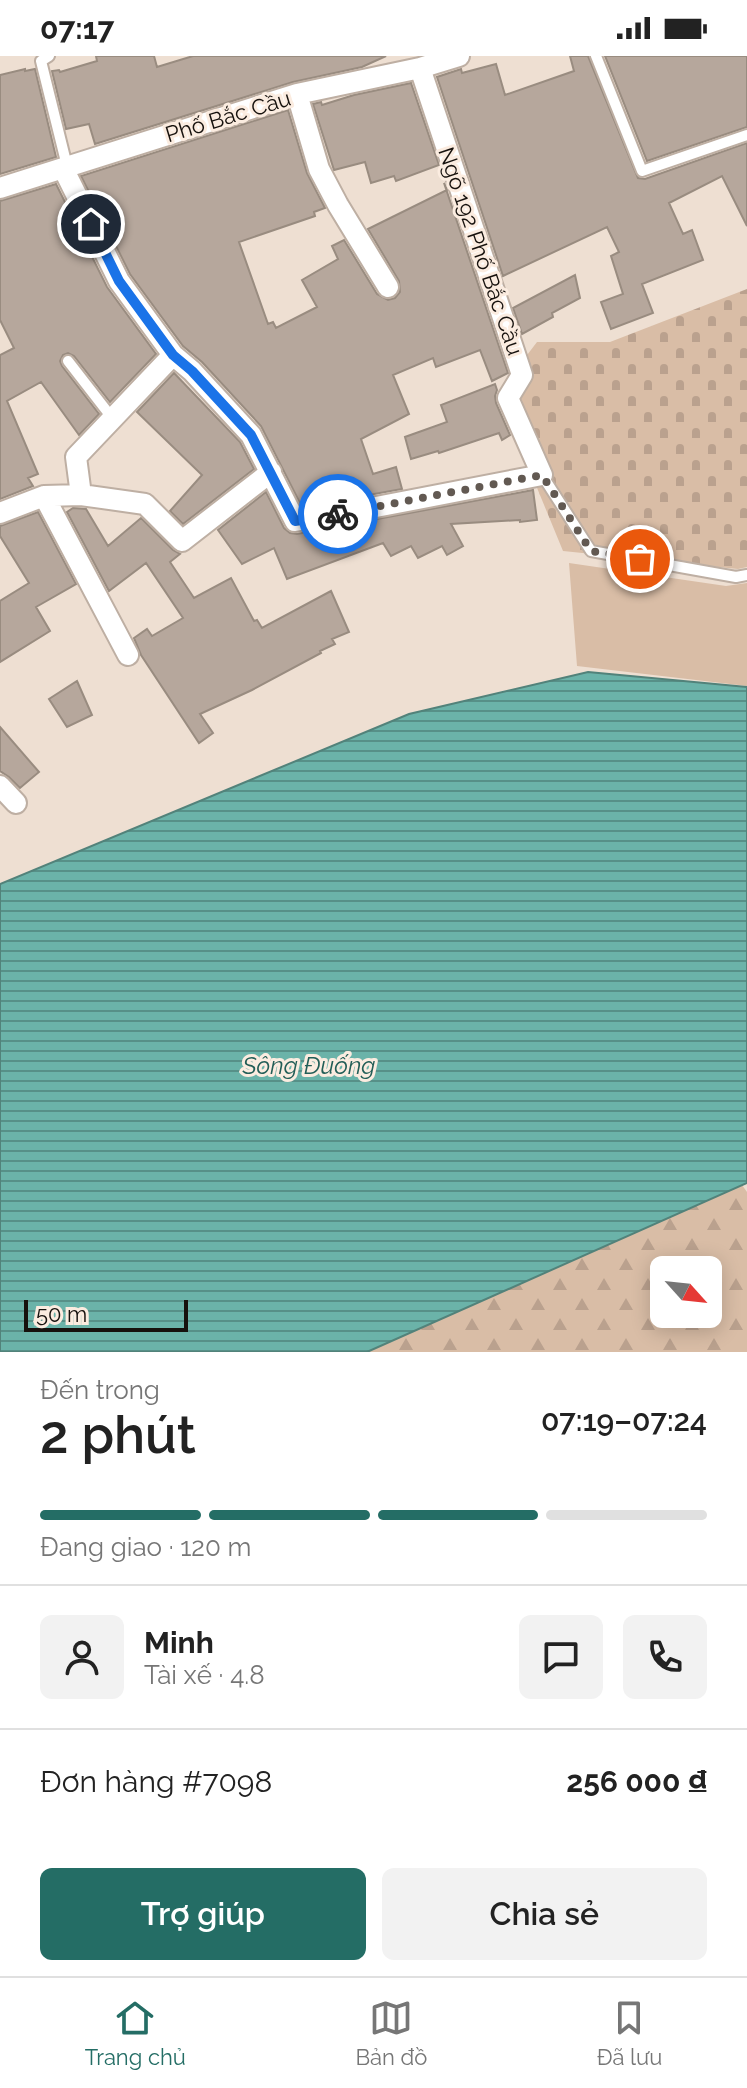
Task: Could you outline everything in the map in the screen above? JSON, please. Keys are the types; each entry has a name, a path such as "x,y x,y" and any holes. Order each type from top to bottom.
{"street":[{"name":"Phố Bắc Cầu","path":"0,188 297,94 420,68 459,56"},
{"name":"Ngõ 192 Phố Bắc Cầu","path":"420,68 522,375 508,398 542,475"},
{"path":"297,94 319,169 388,287"},
{"path":"65,167 119,281 173,355 192,371 251,435 295,521 542,475"},
{"path":"81,495 76,457 173,355"},
{"path":"0,513 44,496 81,495 145,504 182,541 271,472"},
{"path":"44,496 128,655"},
{"path":"0,786 16,803"}],"lane":[{"path":"49,56 41,61 65,167"},
{"path":"596,56 642,171 747,135"},
{"path":"68,361 113,419"},
{"path":"542,475 591,551 736,577 747,575"}],"green space":[{"path":"747,289 747,567 738,569 563,551 498,393 537,342 610,342"},
{"path":"569,563 726,586 747,583 747,686 577,666"},
{"path":"742,1185 747,1192 747,1352 367,1352"}],"water":[{"name":"Sông Đuống","path":"588,672 747,687 747,1183 367,1352 0,1352 0,884 409,714"}],"building":[{"path":"96,56 154,56 157,67 193,56 386,56 362,67 293,82 95,144 89,124 66,129 52,71 60,72 97,61"},
{"path":"570,56 588,56 638,178 645,179 747,143 747,226 722,176 669,203 683,234 692,230 703,260 642,284 653,313 611,329 601,302 623,294 611,256 619,252 607,227 503,276 437,77 461,69 462,73 496,64 505,95 574,71"},
{"path":"605,56 747,56 747,127 647,161"},
{"path":"35,69 56,157 0,174 0,75"},
{"path":"411,83 439,165 396,181 394,176 371,183 365,162 334,170 313,104 321,102 322,105"},
{"path":"288,110 307,173 325,208 314,212 315,216 239,242 268,324 273,322 276,328 317,307 302,280 338,259 332,246 344,240 377,294 388,300 395,298 400,292 399,281 368,229 446,190 508,373 492,381 480,350 436,367 433,358 393,375 409,414 361,439 373,474 396,467 402,489 302,507 261,426 202,362 183,346 130,274 81,176"},
{"path":"56,184 107,287 156,354 110,402 74,356 68,353 63,355 60,361 62,366 99,414 79,435 41,382 7,401 38,474 28,478 33,486 0,499 0,355 14,348 0,320 0,201"},
{"path":"575,275 580,298 522,334 513,308"},
{"path":"174,373 240,442 254,469 183,524 170,511 202,475 137,412"},
{"path":"495,384 496,403 510,435 502,440 499,433 411,459 405,437 447,422 441,405"},
{"path":"533,490 537,520 451,524 463,546 447,555 442,546 418,558 411,546 391,556 383,543 287,579 274,548 242,564 218,530 266,492 284,528 297,534"},
{"path":"73,508 86,509 108,546 141,518 180,554 170,562 194,598 231,578 254,621 257,620 262,628 331,591 349,632 332,639 335,644 321,653 200,714 213,733 199,743 141,655 134,638 147,629 152,636 183,618 146,563 109,591 67,512"},
{"path":"38,512 76,584 36,607 50,631 0,662 0,601 29,583 0,536 0,526"},
{"path":"77,681 92,715 67,727 49,699"},
{"path":"0,727 39,772 20,788 0,771"}],"way so far":[{"path":"338,514 542,475 591,551 640,559"}],"route":[{"path":"91,224 119,281 173,355 192,371 251,435 295,521 338,514"}]}
